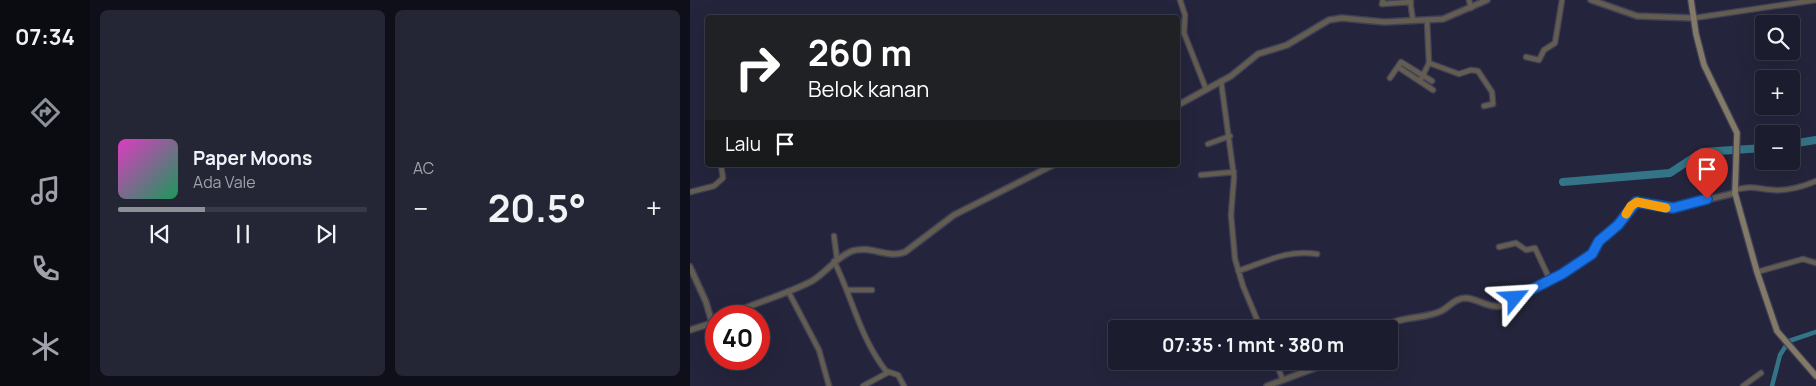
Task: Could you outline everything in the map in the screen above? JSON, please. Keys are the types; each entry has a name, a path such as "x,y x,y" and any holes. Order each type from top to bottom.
{"main road":[{"path":"1691,0 1704,65 1737,136 1738,154 1735,192 1757,272 1776,330 1816,376"}],"street":[{"path":"1180,0 1185,15 1184,33 1206,89"},
{"path":"1383,0 1382,4 1411,1 1413,21"},
{"path":"1469,0 1472,8"},
{"path":"1180,104 1237,73 1258,54 1287,45 1329,20 1342,18 1372,22 1449,18 1487,0"},
{"path":"1526,57 1539,60 1545,49 1555,43 1556,27 1562,0"},
{"path":"1590,0 1604,2 1637,16 1694,18 1816,0"},
{"path":"1420,81 1429,63 1428,20"},
{"path":"1390,78 1401,62 1432,81"},
{"path":"1429,63 1459,74 1470,70 1478,71 1493,94 1493,104 1484,106"},
{"path":"1398,67 1433,90"},
{"path":"1221,81 1234,172 1231,222 1238,271 1257,320"},
{"path":"1208,144 1230,136"},
{"path":"690,192 720,182 723,178 721,167"},
{"path":"752,305 814,279 835,260 862,250 896,255 906,252 954,215 1049,167"},
{"path":"1201,175 1234,172"},
{"path":"1398,320 1438,313 1461,298 1490,306 1500,306 1550,280 1592,254 1599,241 1618,225 1636,202 1673,208 1752,186 1772,190 1790,189 1816,181"},
{"path":"834,236 835,260 848,290 859,328 887,373"},
{"path":"1499,247 1516,243 1526,250 1534,248 1550,280"},
{"path":"1238,271 1280,255 1302,252 1317,254"},
{"path":"1757,272 1803,259 1816,263"},
{"path":"690,267 707,305"},
{"path":"788,290 818,350 829,386"},
{"path":"848,290 872,290"},
{"path":"690,330 705,325"},
{"path":"1279,370 1283,380"},
{"path":"1267,386 1310,370"},
{"path":"863,386 887,373 898,375 904,386"},
{"path":"1743,386 1761,373"}],"waterway":[{"path":"1800,143 1816,140"},
{"path":"1563,182 1670,173 1702,152 1755,149"},
{"path":"1772,386 1780,355 1789,341 1816,332"}],"slow traffic":[{"path":"1626,214 1634,203 1641,201 1666,208"}],"route":[{"path":"1515,298 1562,274 1592,254 1599,241 1618,225 1636,202 1641,201 1655,206 1673,208 1707,199"}]}
